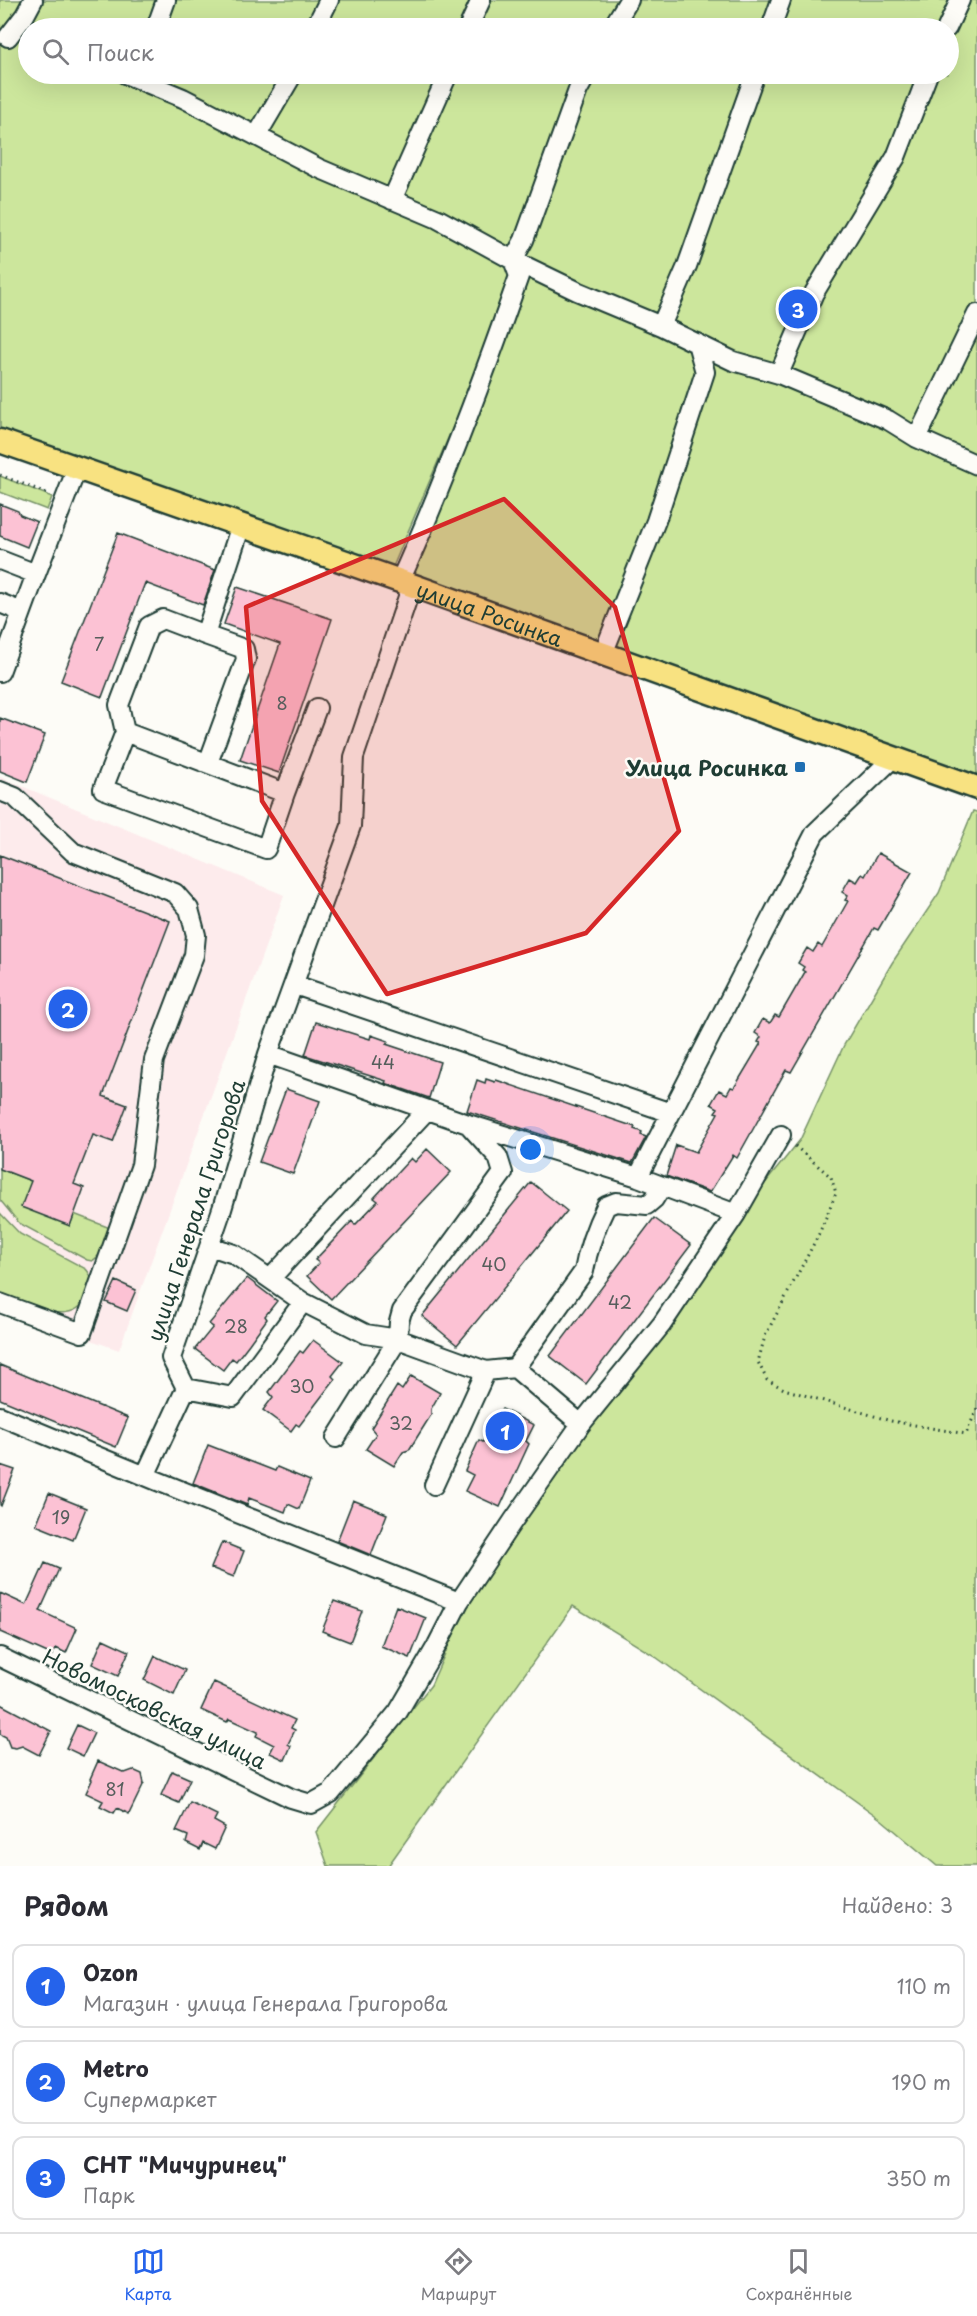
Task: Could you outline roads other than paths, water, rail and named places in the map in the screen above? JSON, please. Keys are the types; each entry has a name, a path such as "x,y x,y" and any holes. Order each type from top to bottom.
{"main road":[{"name":"улица Росинка","path":"0,441 406,583 977,788"}],"street":[{"path":"22,18 33,0"},
{"path":"160,18 166,0"},
{"path":"320,18 329,0"},
{"path":"473,18 481,0"},
{"path":"618,18 628,0"},
{"path":"775,18 781,0"},
{"path":"952,18 960,0"},
{"path":"4,36 18,22"},
{"path":"151,84 257,135 318,168 438,219 513,260 577,291 661,326 733,361 779,374 888,420 918,438 977,465"},
{"path":"257,135 287,84"},
{"path":"392,200 444,84"},
{"path":"513,260 524,240 581,84"},
{"path":"661,326 687,266 751,84"},
{"path":"779,374 814,293 896,157 924,84"},
{"name":"улица Генерала Григорова","path":"186,1388 171,1358 210,1246 268,1054 351,826 354,757 429,514 487,368 519,276 513,260"},
{"path":"918,438 977,314"},
{"path":"603,654 656,521 705,372 697,344"},
{"path":"0,672 78,468"},
{"path":"205,635 242,525"},
{"path":"0,560 36,574"},
{"path":"0,603 22,612"},
{"path":"208,764 246,659 244,649 163,619 149,626 119,705 124,732 103,789 266,849 317,708"},
{"path":"124,732 285,793"},
{"path":"638,1177 815,833 892,759"},
{"path":"0,791 15,797 73,852 175,893 189,909 196,935 194,955 154,1060 141,1165 82,1333 0,1303"},
{"path":"295,985 671,1113"},
{"path":"268,1054 468,1124 638,1177 736,1214"},
{"path":"270,1279 427,1110"},
{"path":"336,1438 398,1339 402,1311 503,1173 498,1157 468,1124"},
{"path":"0,1416 459,1602 581,1424 662,1324 736,1214 781,1135"},
{"path":"515,1368 584,1271 593,1232 606,1206 616,1202 646,1205 654,1199 662,1186"},
{"path":"210,1246 234,1254 303,1302 366,1334 398,1339 486,1371 515,1368 581,1424"},
{"path":"145,1476 186,1388 233,1397 303,1302"},
{"path":"434,1485 486,1371"},
{"name":"Новомосковская улица","path":"0,1658 291,1798 311,1804 331,1793 398,1712 459,1602"}],"place":[{"name":"СНТ \"Мичуринец\"","path":"798,309"},
{"name":"Улица Росинка","path":"800,767"},
{"name":"Metro","path":"68,1009"},
{"name":"Ozon","path":"505,1431"}]}
